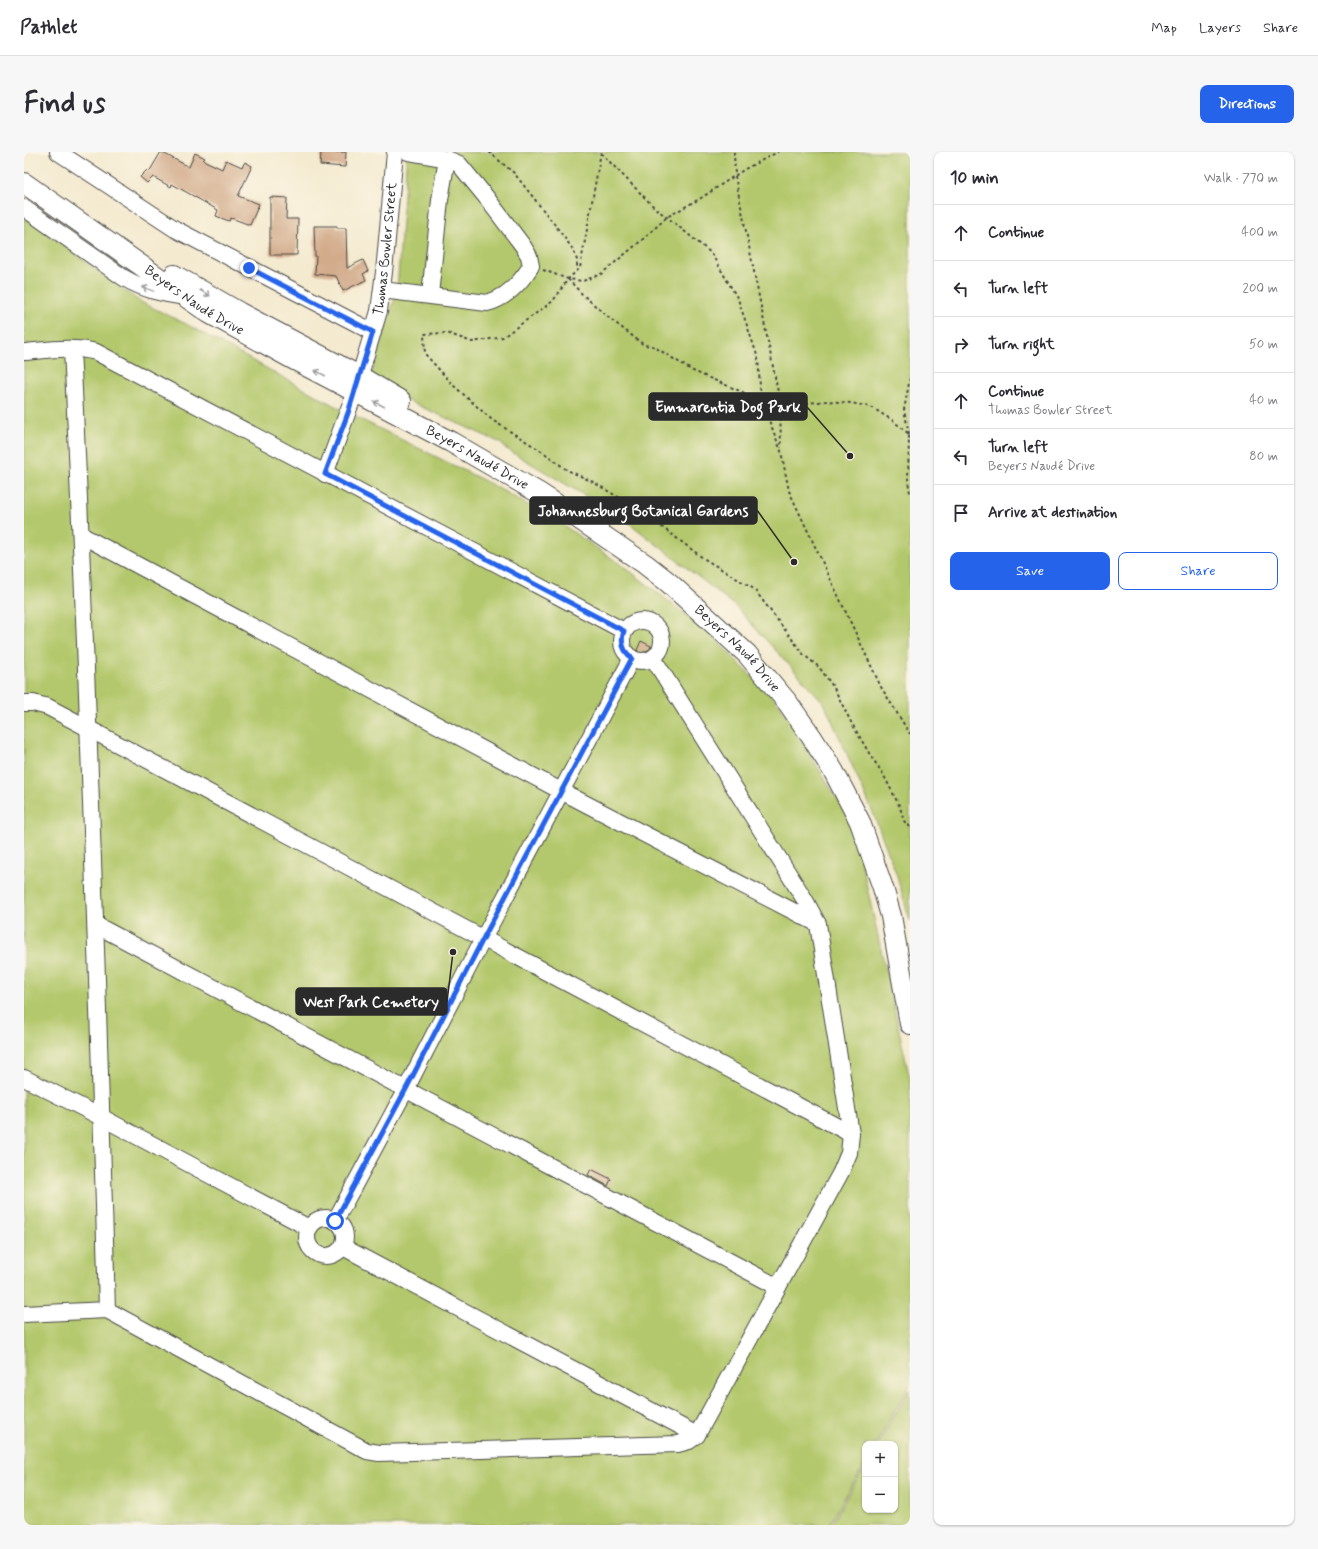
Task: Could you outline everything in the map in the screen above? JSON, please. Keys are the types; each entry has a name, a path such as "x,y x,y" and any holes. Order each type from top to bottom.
{"main road":[{"name":"Beyers Naudé Drive","path":"24,169 122,241 163,269 246,316 357,384 413,422 493,466 545,497 616,543 686,596 747,654 788,703 834,772 860,822 891,916 910,1024"},
{"name":"Beyers Naudé Drive","path":"24,183 186,297 224,321 357,384 389,394 456,430 521,468 620,533 662,564 700,596 754,648 797,697 851,780 868,815 885,856 896,894 910,956"}],"street":[{"path":"58,152 175,229 373,332"},
{"name":"Thomas Bowler Street","path":"325,474 357,384 373,332 382,290 395,152"},
{"path":"382,290 430,295 480,303 493,301 522,280 531,266 524,246 469,175 458,164 447,159 408,152"},
{"path":"430,295 440,200 447,159"},
{"path":"24,208 129,280 148,290 186,297"},
{"path":"24,352 72,349 85,349 96,352 624,631"},
{"path":"72,349 81,535 96,925 107,1310"},
{"path":"81,535 561,791 818,924"},
{"path":"647,621 656,626 661,635 662,645 657,654 652,658 643,660 632,658 628,655 623,646 622,636 624,631 632,624 647,621"},
{"path":"335,1221 406,1089 484,937 632,658"},
{"path":"24,1314 107,1310 367,1451 379,1453 678,1444 689,1441 697,1435 841,1172 849,1153 851,1134 818,924 801,894 652,658"},
{"path":"24,703 33,703 48,707 484,937 851,1134"},
{"path":"96,925 778,1287"},
{"path":"24,1078 101,1117 309,1228"},
{"path":"320,1219 330,1219 335,1221 344,1232 345,1237 343,1247 336,1254 331,1256 321,1256 316,1254 309,1248 307,1243 306,1238 309,1228 320,1219"},
{"path":"343,1247 697,1435"}],"path":[{"path":"489,152 514,173 555,225 572,248 577,260 577,271"},
{"path":"601,152 580,268 568,279 553,301 503,337 472,342 447,333 424,334 425,354 454,386 492,420 543,452 567,470 593,482 638,509 703,558 754,589 804,655 819,666 834,688 851,722 887,781 900,807 904,821 910,828"},
{"path":"601,152 656,209 667,216 711,252 738,299 758,358 761,400 781,451 789,491 882,688 910,734"},
{"path":"734,152 735,176 780,402 781,451"},
{"path":"531,266 568,279 583,281 601,274 642,240 667,216 701,198 745,169 778,152"},
{"path":"568,279 582,294 608,317 644,345 652,346 693,371 761,400 780,402 851,403 871,407 892,420 910,434"},
{"path":"910,378 904,410 910,434 908,481 910,493"}],"green space":[{"path":"407,152 910,152 910,921 897,876 872,810 824,703 733,604 624,519 505,448 501,443 369,383 397,291"},
{"path":"24,216 139,301 186,324 348,413 489,483 560,523 626,568 707,631 781,706 853,825 910,1079 910,1385 878,1441 862,1441 862,1468 829,1525 24,1525"},
{"path":"910,1389 910,1525 831,1525 862,1471 862,1513 898,1513 898,1441 880,1441"}],"building":[{"path":"161,152 189,167 195,153 205,158 203,160 222,169 226,160 242,167 245,162 252,166 238,196 259,204 250,225 231,218 229,221 216,216 218,210 172,184 171,187 153,177 147,183 140,177 147,170 149,172"},
{"path":"321,152 346,152 345,167 320,165"},
{"path":"270,197 287,198 286,219 298,219 297,255 270,255"},
{"path":"314,226 337,226 337,228 346,228 347,268 363,260 368,271 363,274 366,280 343,291 336,276 315,274 316,256"},
{"path":"641,641 651,646 650,649 640,654 637,650"},
{"path":"591,1169 611,1179 608,1186 588,1175"}],"place":[{"name":"Emmarentia Dog Park","path":"850,456"},
{"name":"Johannesburg Botanical Gardens","path":"794,562"},
{"name":"West Park Cemetery","path":"453,952"}],"route":[{"path":"249,268 373,332 348,413 325,474 624,631 622,636 623,646 628,655 632,658 484,937 406,1089 335,1221"}]}
